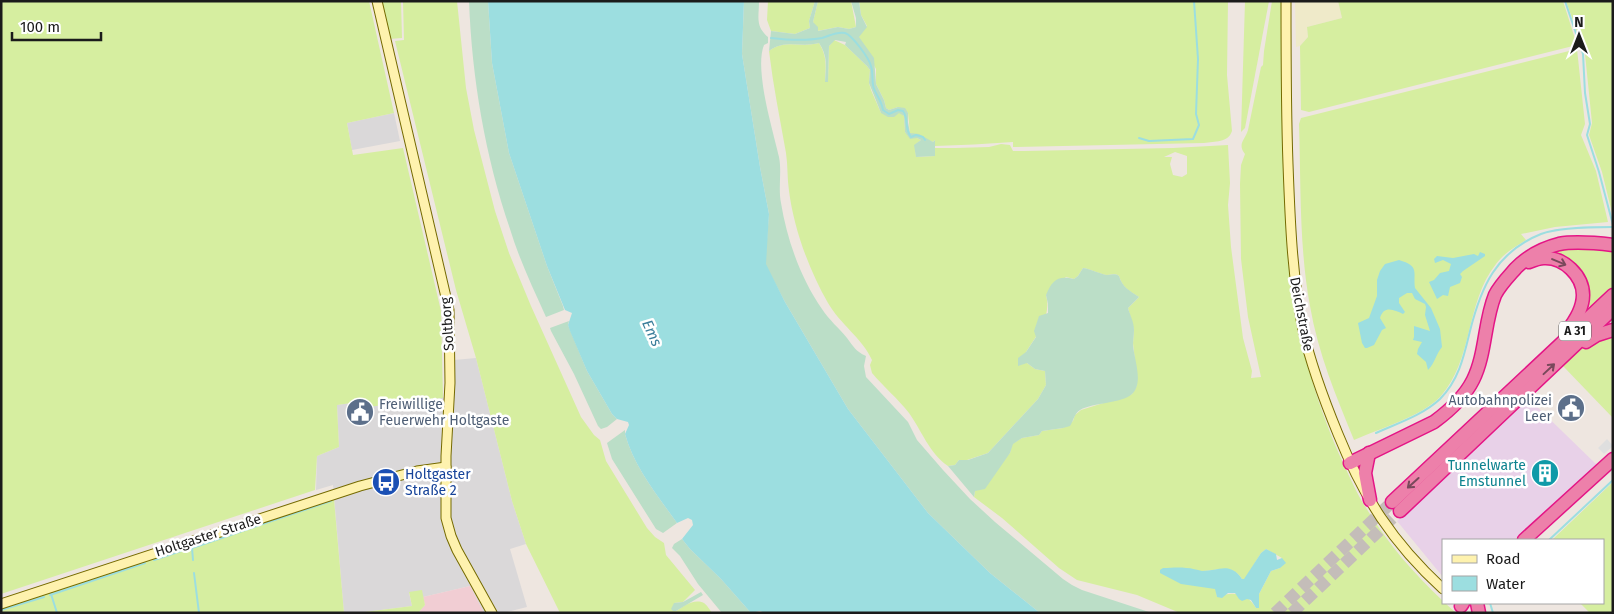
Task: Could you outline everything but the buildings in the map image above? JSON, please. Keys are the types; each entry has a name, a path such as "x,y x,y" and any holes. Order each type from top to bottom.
{"highway":[{"path":"1350,462 1434,422 1446,413 1460,398 1472,380 1479,364 1489,316 1496,294 1524,260 1543,249 1559,244 1613,244"},
{"path":"1514,271 1528,262 1540,258 1549,258 1568,266 1581,283 1583,296 1576,318 1567,331 1542,356 1537,366"},
{"name":"A 31","path":"1613,295 1537,366 1396,507 1613,309"},
{"path":"1568,351 1581,346 1598,335 1613,330"},
{"path":"1369,453 1364,474 1370,500"},
{"path":"1525,539 1613,459"}],"street":[{"name":"Soltborg","path":"377,1 449,310 450,383 446,518 451,536 492,613"},
{"name":"Deichstraße","path":"1286,1 1289,202 1296,285 1312,365 1327,409 1350,462 1383,523 1404,550 1442,588"},
{"name":"Holtgaster Straße","path":"1,604 338,493 417,471 446,471"}],"shaded area":[{"path":"1295,1 1338,1 1342,18 1307,27 1308,37 1300,46 1296,47"},
{"path":"394,113 400,141 352,150 347,123"},
{"path":"476,358 512,501 526,544 510,549 527,607 503,613 484,613 470,586 423,597 409,593 412,606 344,613 333,485 316,490 317,456 339,447 337,405 358,402 443,398 453,388 454,360"},
{"path":"1529,399 1598,466 1515,539 1442,539 1442,576 1397,521"},
{"path":"1607,439 1613,446 1604,454 1598,448"},
{"path":"470,586 484,613 418,613 425,605 423,597"}],"green space":[{"path":"1,1 369,1 394,113 347,123 353,155 403,148 441,311 443,398 368,407 358,402 337,405 339,447 317,456 315,490 1,594"},
{"path":"381,1 401,1 402,38 389,39"},
{"path":"403,1 457,1 466,88 474,130 495,211 509,253 531,306 581,417 600,440 606,461 647,528 664,543 666,555 695,590 683,602 674,603 676,611 689,603 697,601 704,603 712,613 560,613 526,544 512,501 476,358 456,290 395,41 404,40"},
{"path":"469,1 488,1 492,63 509,153 564,310 546,317 526,273 493,173 477,88"},
{"path":"744,1 759,1 759,25 768,37 768,43 764,45 761,69 769,116 779,157 780,197 791,245 801,272 822,309 855,348 866,356 864,366 866,377 908,422 917,440 970,499 1063,579 1082,590 1152,613 1040,613 990,573 928,513 848,409 785,302 765,264 769,214 742,54"},
{"path":"768,1 815,1 809,21 810,28 795,34 771,31 767,20"},
{"path":"815,1 818,1 813,22 818,27 818,31 838,27 849,29 856,27 856,18 851,1 859,1 861,15 867,27 859,37 874,58 876,84 886,108 889,110 898,107 905,108 908,113 910,133 919,134 933,142 935,140 935,156 916,157 914,145 921,140 917,138 910,139 905,132 904,116 899,113 894,117 888,117 881,113 869,83 870,70 845,45 846,42 835,40 829,46 828,82 825,82 825,57 819,43 781,45 769,51 771,31 795,34 810,28 809,21"},
{"path":"818,1 851,1 856,27 849,29 838,27 817,31 813,22"},
{"path":"859,1 1228,1 1227,75 1232,131 1224,140 1204,143 1013,147 1013,142 935,146 935,140 933,142 910,133 908,113 898,107 889,110 886,108 876,84 876,69 858,36 867,26 861,15"},
{"path":"1245,1 1269,1 1245,128 1241,132"},
{"path":"1272,1 1283,1 1282,76 1286,229 1293,299 1308,367 1322,411 1339,454 1352,483 1376,524 1412,570 1442,600 1442,604 1446,604 1456,613 1180,613 1137,595 1077,580 1059,568 1002,518 974,497 975,491 1010,453 1012,444 1022,438 1039,435 1042,431 1063,428 1073,421 1075,415 1081,410 1132,394 1137,385 1137,379 1133,343 1134,330 1128,308 1139,297 1126,288 1119,276 1116,275 1105,275 1083,268 1074,279 1066,277 1046,295 1047,310 1045,318 1039,332 1026,352 1027,363 1035,369 1045,371 1046,385 1038,399 988,453 967,460 959,460 955,465 948,466 936,455 909,413 872,373 870,365 872,360 868,352 833,311 803,249 791,205 786,153 769,51 781,45 819,43 825,57 825,81 828,81 829,46 834,40 845,45 870,70 869,83 881,113 899,112 904,116 905,132 910,138 921,140 915,145 916,157 935,156 935,148 989,147 1001,144 1010,145 1013,151 1228,145 1230,183 1228,205 1231,247 1243,338 1252,371 1251,378 1261,377 1248,317 1241,259 1240,184 1241,165 1245,154 1242,142 1248,130 1263,65","holes":["1175,152 1187,156 1187,174 1182,177 1173,175 1170,164 1172,157 1164,157","1266,549 1282,558 1280,568 1271,571 1259,594 1256,608 1244,596 1229,594 1217,597 1216,589 1175,568 1200,571 1228,569 1238,574 1242,579 1245,579 1261,553"]},
{"path":"1338,1 1563,1 1577,45 1309,112 1301,110 1300,46 1308,37 1307,27 1342,18"},
{"path":"1566,1 1613,1 1613,217 1602,172 1589,135 1592,123 1585,54"},
{"path":"1577,49 1585,124 1581,135 1596,171 1608,222 1555,227 1521,234 1526,240 1510,250 1496,264 1486,279 1479,296 1459,366 1451,382 1440,397 1432,404 1400,422 1354,440 1334,391 1323,357 1313,323 1306,284 1300,192 1299,124 1301,118"},
{"path":"1613,246 1613,287 1592,308 1584,300 1585,293 1547,250"},
{"path":"1083,268 1105,275 1115,274 1119,276 1124,286 1139,297 1128,308 1134,327 1133,345 1138,377 1136,389 1132,394 1121,400 1080,410 1075,415 1070,426 1042,431 1039,435 1022,438 1013,444 1010,453 985,489 975,491 974,497 948,466 955,465 959,460 968,460 988,453 1038,399 1046,385 1045,371 1035,369 1027,363 1018,366 1018,358 1026,352 1036,337 1034,331 1039,316 1048,313 1046,295 1053,283 1063,278 1074,279"},
{"path":"569,321 568,325 587,371 612,414 617,419 601,429 550,328"},
{"path":"1613,333 1613,418 1563,366 1585,346"},
{"path":"625,430 629,446 640,469 677,523 663,533 656,529 612,459 607,443"},
{"path":"1613,482 1613,613 1590,613 1581,604 1604,604 1604,539 1553,539"},
{"path":"334,499 344,613 1,613 1,609"},
{"path":"682,539 751,613 722,613 672,548 674,544"},
{"path":"422,590 425,605 418,613 357,613 412,606 409,592"},
{"path":"701,592 703,595 676,611 671,609 674,603 683,602"}],"water":[{"name":"Ems","path":"488,1 744,1 742,54 769,214 766,264 785,302 848,409 928,513 990,573 1040,613 765,613 760,611 751,613 721,579 690,549 682,539 693,525 692,520 688,518 677,523 647,480 634,458 625,434 629,425 628,422 617,419 612,414 587,371 570,331 568,325 572,313 565,310 547,266 509,153 492,63"},
{"path":"1480,252 1485,254 1485,256 1460,274 1462,277 1460,283 1450,287 1448,296 1443,295 1437,299 1429,282 1434,280 1440,273 1449,271 1451,264 1443,260 1435,263 1434,259 1437,256 1453,258 1474,254 1478,256"},
{"path":"1399,260 1413,267 1415,288 1431,308 1440,329 1442,347 1428,370 1426,362 1417,354 1422,342 1413,340 1414,326 1430,331 1425,315 1426,307 1425,304 1415,299 1412,293 1407,293 1399,298 1399,303 1405,312 1403,314 1390,310 1384,311 1380,318 1386,328 1382,330 1374,345 1365,348 1362,343 1358,323 1369,318 1377,296 1377,280 1380,271 1385,264"},
{"path":"1266,549 1276,554 1277,560 1282,558 1286,563 1280,568 1271,571 1259,594 1259,608 1256,608 1251,600 1242,601 1235,593 1228,593 1222,598 1217,597 1215,589 1181,584 1160,573 1160,570 1163,568 1188,568 1202,571 1224,568 1233,570 1244,579 1261,553"}],"waterway":[{"path":"1139,138 1149,141 1193,139 1199,125 1196,114 1198,59 1194,1"},
{"path":"1565,1 1583,54 1585,93 1590,124 1587,135 1613,225"},
{"path":"771,38 803,40 845,33 860,47 870,62 874,88 883,110 889,114 898,110 903,111 911,137 916,135 923,137 925,140"},
{"path":"1376,433 1426,410 1440,399 1452,384 1460,367 1474,315 1485,286 1502,261 1512,251 1525,242 1548,232 1576,228 1613,227"},
{"path":"1550,539 1613,480"},
{"path":"192,548 331,501"},
{"path":"192,548 193,560"},
{"path":"154,560 184,550"},
{"path":"50,595 145,563"},
{"path":"194,573 199,613"},
{"path":"51,594 57,613"},
{"path":"1,610 44,597"},
{"path":"1490,604 1493,613"}],"tunnel":[{"path":"1275,613 1392,502"},
{"path":"1292,613 1400,511"}],"place":[{"name":"Autobahnpolizei Leer","path":"1571,408"},
{"name":"Freiwillige Feuerwehr Holtgaste","path":"360,412"},
{"name":"Tunnelwarte Emstunnel","path":"1545,473"},
{"name":"Holtgaster Straße 2","path":"386,482"}]}
